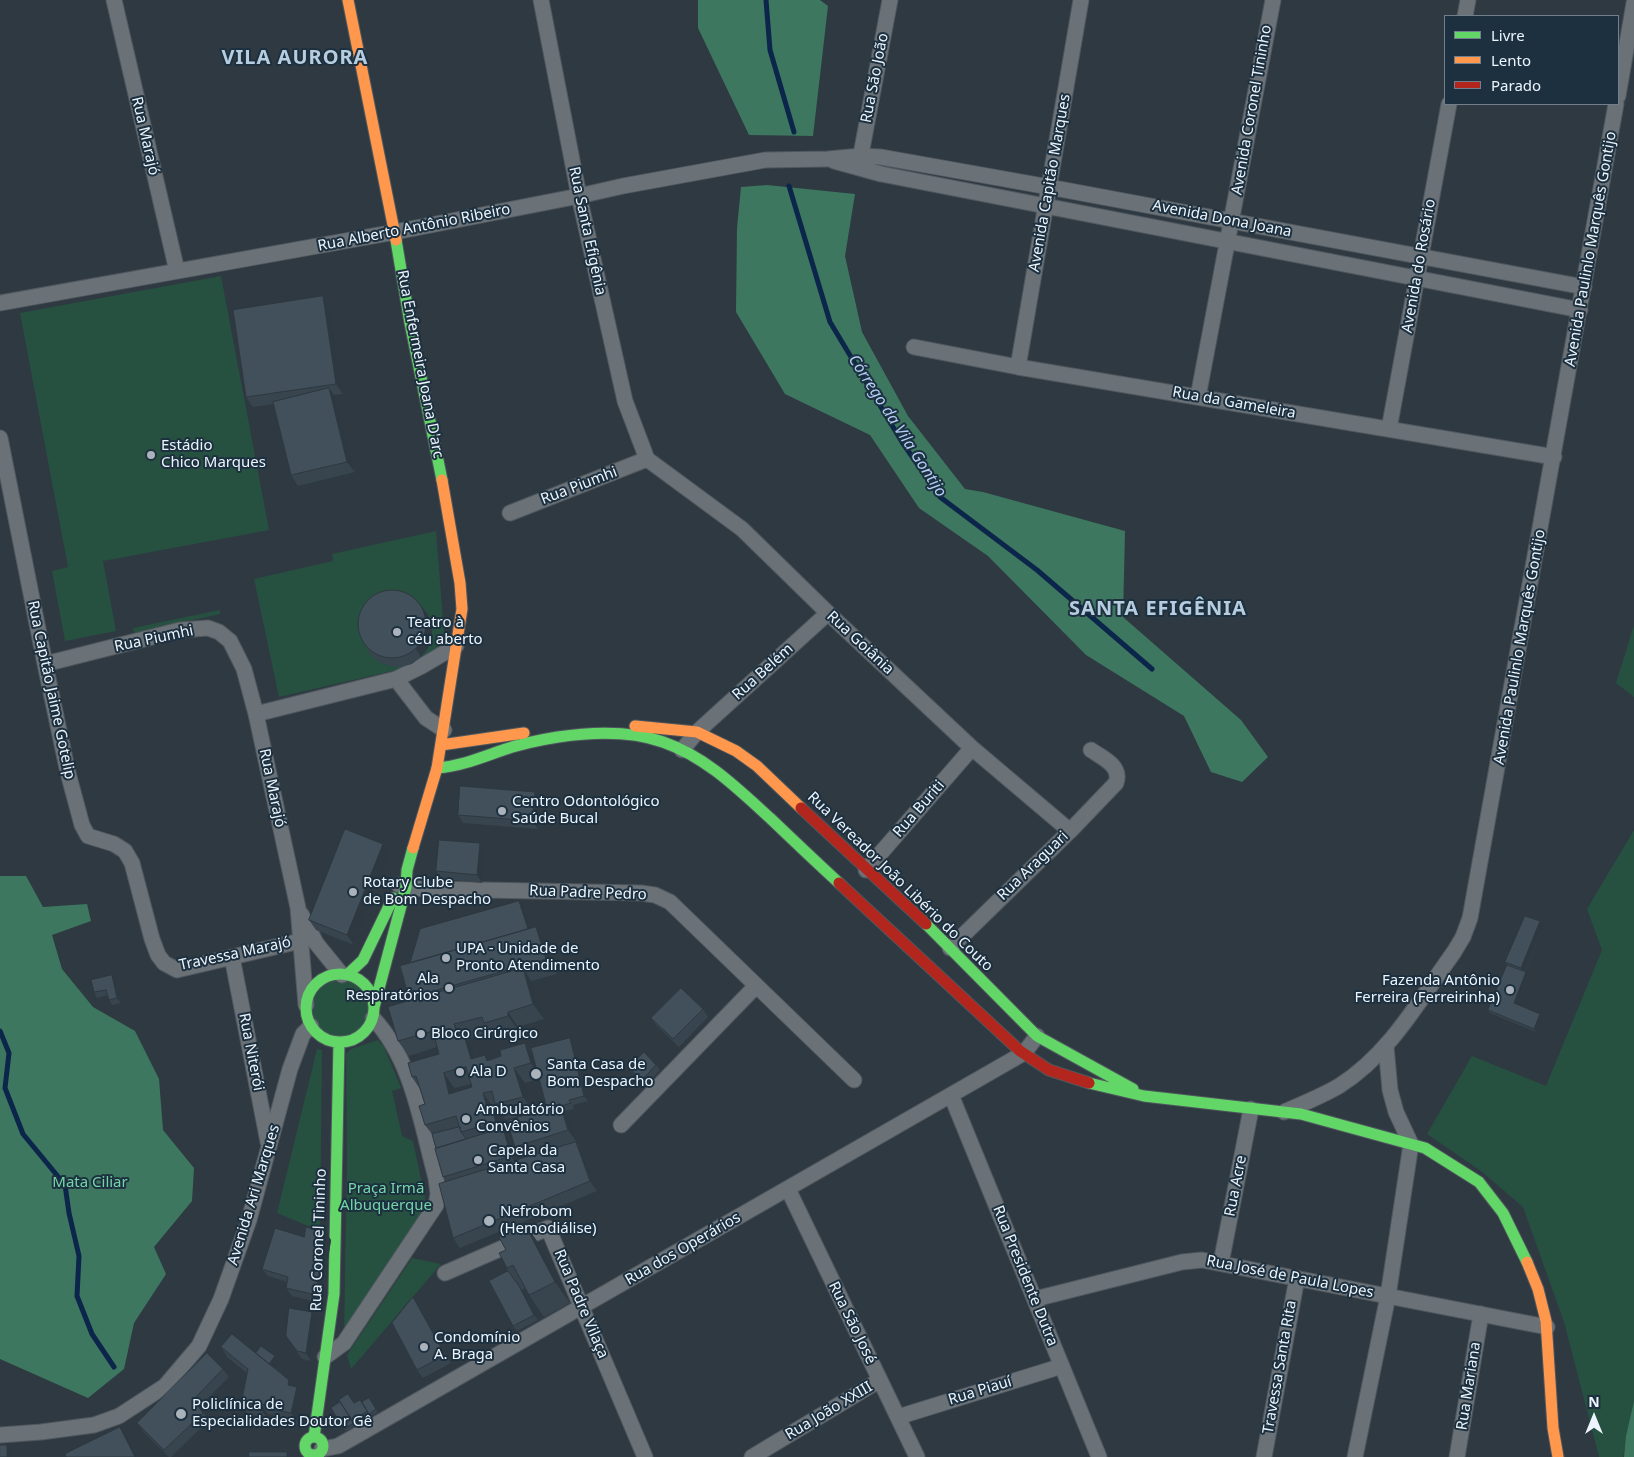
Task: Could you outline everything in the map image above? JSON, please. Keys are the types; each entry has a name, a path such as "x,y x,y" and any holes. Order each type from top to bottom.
{"main road":[{"name":"Rua Enfermeira Joana D'arc","path":"348,0 450,519 462,609 437,768 402,886 374,1012"},
{"path":"443,738 596,726 622,729"},
{"name":"Rua Vereador João Libério do Couto","path":"622,729 649,726 698,732 736,751 757,766 866,870 918,916 1037,1036 1059,1050 1114,1077 1144,1096"},
{"name":"Rua Vereador João Libério do Couto","path":"622,729 682,750 730,781 995,1029 1024,1053 1049,1070 1100,1087 1144,1096 1301,1114 1425,1148 1479,1182 1502,1213 1520,1246 1538,1289 1547,1327 1553,1428 1558,1457"},
{"path":"437,768 461,765 542,739 622,729"},
{"name":"Rua Enfermeira Joana D'arc","path":"344,975 363,960 402,886"},
{"path":"344,975 357,979 366,986 372,996 374,1012 368,1028 360,1036 350,1041 339,1042 328,1040 318,1035 311,1026 307,1016 306,1005 309,994 324,978 344,975"},
{"name":"Rua Coronel Tininho","path":"315,1449 334,1294 339,1042"}],"street":[{"name":"Rua Marajó","path":"114,0 176,271"},
{"name":"Rua Santa Efigênia","path":"541,0 579,196 625,401 647,459"},
{"name":"Rua São João","path":"859,162 890,0"},
{"name":"Avenida Capitão Marques","path":"1018,367 1081,0"},
{"name":"Avenida Coronel Tininho","path":"1198,397 1273,0"},
{"path":"1465,15 1468,0"},
{"path":"1619,90 1634,3"},
{"name":"Avenida do Rosário","path":"1389,429 1449,105"},
{"name":"Avenida Paulinlo Marquês Gontijo","path":"1284,1112 1338,1086 1358,1072 1386,1046 1464,937 1470,918 1616,105"},
{"name":"Avenida Dona Joana","path":"859,162 881,157 1049,186 1584,287"},
{"name":"Rua Alberto Antônio Ribeiro","path":"0,303 395,232 623,186 765,160 828,159 859,162"},
{"name":"Avenida Dona Joana","path":"859,162 1046,207 1580,310"},
{"name":"Rua da Gameleira","path":"914,347 1018,367 1554,457"},
{"name":"Rua Capitão Jaime Gotelip","path":"0,442 68,774 82,825 88,836 114,844 125,851 132,863 146,913"},
{"name":"Rua Piumhi","path":"510,513 647,459"},
{"name":"Rua Goiânia","path":"647,459 742,529 828,613 972,748 1070,831"},
{"name":"Rua Belém","path":"682,750 698,732 828,613"},
{"name":"Rua Piumhi","path":"45,664 180,630 208,628 218,632 230,642 244,669"},
{"path":"256,714 396,679 456,646"},
{"name":"Rua Marajó","path":"244,669 256,714 298,908 306,1005"},
{"path":"396,679 443,738"},
{"name":"Rua Buriti","path":"866,870 972,748"},
{"name":"Rua Araguari","path":"950,948 1070,831 1116,783 1118,777 1117,770 1091,750"},
{"name":"Rua Padre Pedro","path":"402,886 641,893 655,895 670,902 854,1080"},
{"name":"Rua Marajó","path":"298,908 316,943 344,975"},
{"name":"Travessa Marajó","path":"146,913 152,940 158,955 164,963 176,970 300,941"},
{"name":"Rua Niterói","path":"232,957 269,1147"},
{"path":"621,1125 756,986"},
{"path":"325,1357 344,1343 436,1205 438,1194 436,1178 409,1078 374,1012"},
{"name":"Avenida Ari Marques","path":"0,1435 94,1425 122,1414 145,1401 170,1381 199,1346 221,1299 249,1220 290,1069 303,1034 311,1026"},
{"name":"Rua dos Operários","path":"315,1449 338,1446 582,1307 1024,1053 1037,1036"},
{"path":"1355,1457 1388,1296 1411,1144 1396,1112 1390,1090 1386,1046"},
{"name":"Rua Presidente Dutra","path":"951,1095 1099,1457"},
{"name":"Rua Acre","path":"1221,1263 1251,1109"},
{"name":"Rua São José","path":"788,1188 917,1457"},
{"name":"Rua Padre Vilaça","path":"445,1273 548,1228 645,1457"},
{"name":"Rua José de Paula Lopes","path":"1035,1299 1182,1262 1202,1260 1547,1327"},
{"name":"Travessa Santa Rita","path":"1264,1457 1297,1278"},
{"name":"Rua Mariana","path":"1457,1457 1481,1314"},
{"name":"Rua Piauí","path":"898,1417 1062,1366"},
{"name":"Rua João XXIII","path":"752,1457 880,1380"}],"green space":[{"path":"698,0 820,0 828,6 813,136 749,135 698,28"},
{"path":"767,185 855,194 845,256 862,332 908,416 965,489 983,492 1125,531 1123,617 1241,720 1268,757 1242,782 1211,772 1184,716 1086,655 988,556 919,508 870,435 785,394 736,312 737,228 741,187"},
{"name":"Estádio Chico Marques","path":"221,276 269,530 103,561 116,631 65,641 52,571 68,567 20,313"},
{"path":"436,531 445,646 414,666 279,697 254,579 333,561 332,554"},
{"path":"220,610 220,614 134,633 133,628"},
{"path":"1634,625 1634,697 1616,683"},
{"path":"1634,830 1634,1401 1623,1457 1599,1457 1564,1322 1523,1207 1481,1171 1427,1134 1472,1056 1546,1086 1602,950 1587,909"},
{"name":"Mata Ciliar","path":"0,876 26,876 43,907 87,904 91,921 52,935 62,969 93,1007 135,1031 159,1079 163,1130 194,1168 192,1201 154,1247 166,1274 134,1323 124,1369 88,1398 0,1359"},
{"path":"335,980 347,980 362,988 370,1003 370,1015 362,1030 347,1038 335,1038 320,1030 312,1015 312,1003 320,988"},
{"name":"Praça Irmã Albuquerque","path":"378,1040 384,1047 401,1088 392,1091 402,1136 413,1141 425,1198 424,1210 344,1336 347,1166 346,1054 351,1049"},
{"path":"317,1049 322,1050 320,1231 277,1213"},
{"path":"412,1258 441,1264 351,1369 347,1355"},
{"path":"1634,1401 1634,1457 1624,1457 1626,1436"}],"building":[{"path":"323,296 336,384 246,397 233,310"},
{"path":"329,388 347,462 291,475 273,402"},
{"name":"Teatro à céu aberto","path":"385,590 399,590 411,595 421,605 426,617 426,631 421,643 411,653 399,658 385,658 373,653 363,643 358,631 358,617 363,605 373,595"},
{"name":"Centro Odontológico Saúde Bucal","path":"460,786 535,792 532,821 458,815"},
{"name":"Rotary Clube de Bom Despacho","path":"345,829 383,844 347,935 309,920"},
{"path":"439,840 480,843 477,875 436,871"},
{"path":"519,901 528,929 410,963 420,929"},
{"path":"1525,916 1540,921 1521,968 1505,962"},
{"path":"536,927 546,959 409,998 400,966"},
{"name":"Fazenda Antônio Ferreira (Ferreirinha)","path":"1507,965 1526,972 1514,1003 1540,1014 1534,1029 1488,1010"},
{"path":"523,968 533,1004 508,1012 508,1016 484,1023 482,1017 454,1024 458,1036 464,1035 471,1059 485,1055 487,1061 501,1056 500,1050 525,1043 531,1063 514,1068 523,1097 495,1104 492,1091 483,1093 487,1107 491,1105 496,1122 461,1132 456,1116 425,1125 419,1106 425,1104 416,1076 412,1077 408,1063 439,1054 433,1031 398,1041 388,1007","holes":["466,1067 472,1087 449,1094 444,1073"]},
{"path":"112,975 117,998 109,1000 106,990 94,992 91,980"},
{"path":"681,988 703,1009 673,1039 651,1018"},
{"path":"570,1038 584,1096 569,1100 571,1103 561,1106 560,1104 547,1109 531,1048"},
{"path":"644,1052 656,1065 642,1080 629,1068"},
{"path":"560,1104 568,1130 515,1147 507,1121"},
{"path":"460,1127 466,1139 436,1148 432,1134"},
{"name":"Capela da Santa Casa","path":"503,1128 511,1156 443,1177 435,1149"},
{"name":"Nefrobom (Hemodiálise)","path":"576,1142 590,1181 453,1238 439,1184"},
{"path":"524,1223 555,1282 529,1295 513,1265 507,1268 499,1253 506,1250 499,1237"},
{"path":"306,1227 325,1232 316,1295 286,1288 288,1277 262,1269 275,1228 304,1237"},
{"path":"508,1271 519,1286 534,1315 513,1326 489,1281"},
{"name":"Condomínio A. Braga","path":"413,1297 445,1355 417,1370 392,1323"},
{"path":"289,1308 312,1312 306,1353 297,1351 286,1336"},
{"path":"232,1334 289,1380 288,1385 297,1387 291,1413 276,1410 277,1407 261,1404 260,1408 241,1404 248,1369 221,1347"},
{"path":"261,1346 275,1356 269,1364 256,1353"},
{"name":"Policlínica de Especialidades Doutor Gê","path":"207,1353 223,1369 193,1400 203,1413 164,1450 137,1423"},
{"path":"348,1394 354,1403 360,1400 367,1411 352,1421 339,1400"},
{"path":"369,1398 376,1409 369,1414 362,1402"},
{"path":"340,1402 354,1423 344,1429 331,1408"},
{"path":"120,1427 135,1457 66,1457 65,1454"},
{"path":"0,1445 7,1445 7,1457 0,1457"},
{"path":"249,1452 287,1452 287,1457 249,1457"}],"waterway":[{"name":"Córrego da Vila Gontijo","path":"766,0 770,50 794,132"},
{"name":"Córrego da Vila Gontijo","path":"789,186 830,322 902,442 940,497 1037,570 1152,669"},
{"path":"0,1031 9,1053 5,1088 23,1134 65,1185 79,1256 77,1296 92,1334 114,1367"}],"traffic: fast":[{"path":"396,240 410,323 442,480"},
{"path":"437,768 462,764 516,746 558,737 610,733 650,738 679,748 720,774 839,883"},
{"path":"374,1007 406,887 407,870 413,848"},
{"path":"347,975 363,960 393,898"},
{"path":"926,924 1037,1036 1133,1089"},
{"path":"340,974 353,977 364,984 371,995 374,1008 371,1021 364,1032 353,1039 340,1042 327,1039 316,1032 309,1021 306,1008 309,995 316,984 327,977 340,974"},
{"path":"314,1437 334,1294 339,1042"},
{"path":"1089,1083 1144,1096 1301,1114 1425,1148 1479,1182 1503,1213 1527,1262"},
{"path":"314,1437 320,1440 323,1446 320,1452 314,1455 308,1452 305,1446 308,1440 314,1437"}],"traffic: slow":[{"path":"348,0 396,240"},
{"path":"413,848 437,768 462,609 460,583 442,480"},
{"path":"635,726 697,732 736,751 757,766 801,808"},
{"path":"441,745 524,733"},
{"path":"1527,1262 1538,1289 1546,1321 1553,1428 1558,1457"}],"traffic: jam":[{"path":"801,808 926,924"},
{"path":"839,883 1020,1051 1049,1070 1089,1083"}],"place":[{"name":"Estádio Chico Marques","path":"151,455"},
{"name":"Teatro à céu aberto","path":"397,632"},
{"name":"Centro Odontológico Saúde Bucal","path":"502,811"},
{"name":"Rotary Clube de Bom Despacho","path":"353,892"},
{"name":"UPA - Unidade de Pronto Atendimento","path":"446,958"},
{"name":"Ala Respiratórios","path":"449,988"},
{"name":"Fazenda Antônio Ferreira (Ferreirinha)","path":"1510,990"},
{"name":"Bloco Cirúrgico","path":"421,1034"},
{"name":"Ala D","path":"460,1072"},
{"name":"Santa Casa de Bom Despacho","path":"536,1074"},
{"name":"Ambulatório Convênios","path":"466,1119"},
{"name":"Capela da Santa Casa","path":"478,1160"},
{"name":"Nefrobom (Hemodiálise)","path":"489,1221"},
{"name":"Condomínio A. Braga","path":"424,1347"},
{"name":"Policlínica de Especialidades Doutor Gê","path":"181,1414"}],"district":[{"name":"VILA AURORA","path":"295,58"},
{"name":"SANTA EFIGÊNIA","path":"1158,609"}]}
